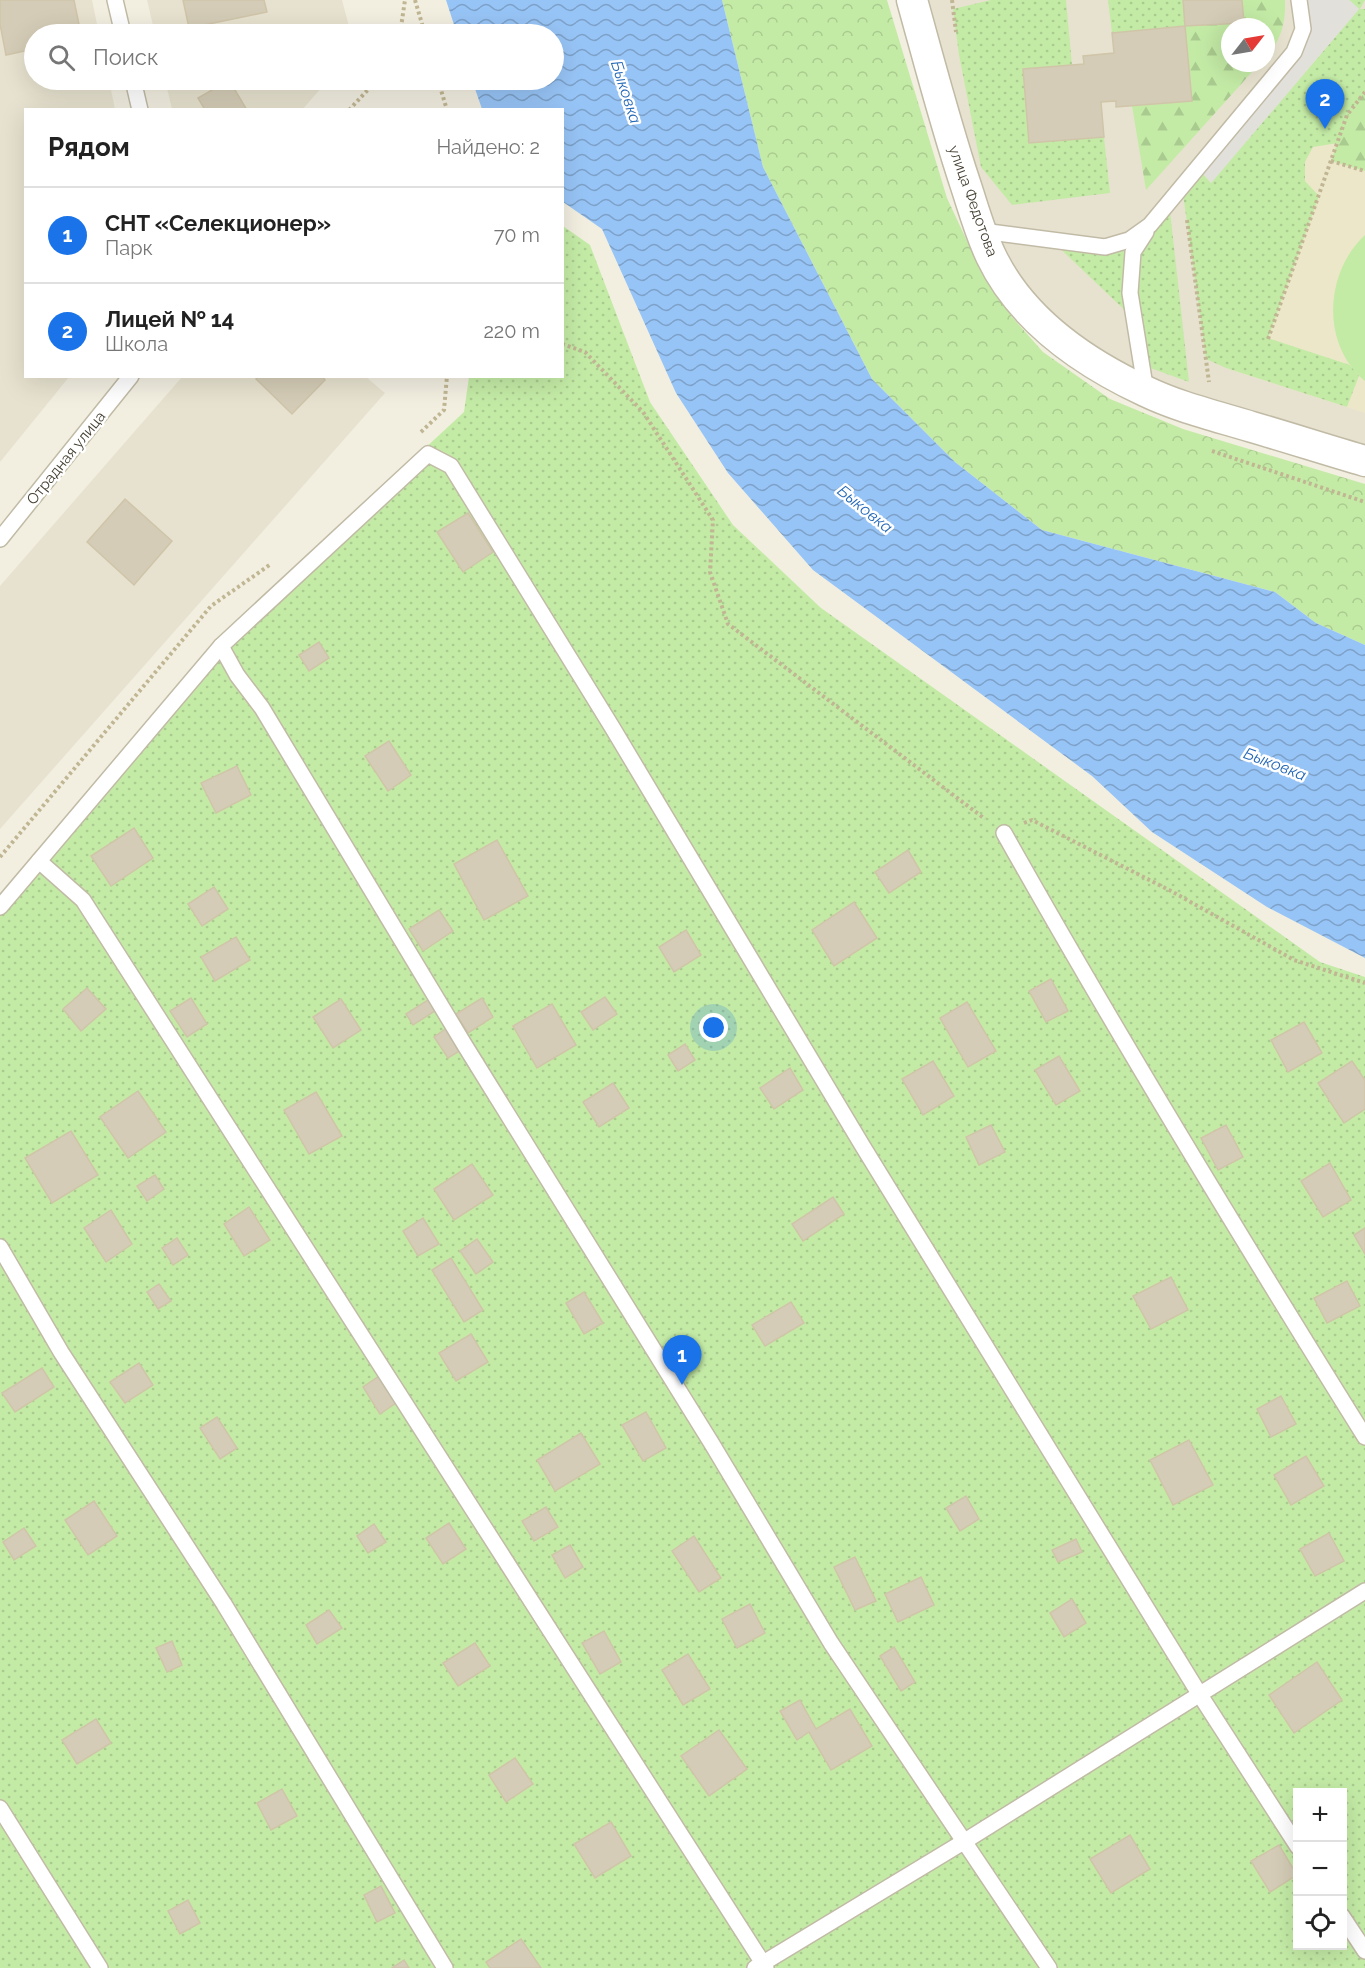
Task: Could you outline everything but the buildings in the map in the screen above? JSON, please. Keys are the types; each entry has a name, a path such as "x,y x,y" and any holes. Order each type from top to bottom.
{"street":[{"name":"улица Федотова","path":"912,0 945,122 991,256 1009,287 1036,317 1065,345 1098,367 1146,392 1203,412 1365,461"}],"lane":[{"path":"115,0 121,24"},
{"path":"1146,392 1130,293 1133,252 1150,225 1294,52 1303,29 1299,0"},
{"path":"135,90 140,108"},
{"path":"982,231 1105,247 1129,240 1150,225"},
{"name":"Отрадная улица","path":"0,539 129,378"},
{"path":"0,907 221,646 428,453 451,466 612,728 862,1145 1200,1695 1295,1842"},
{"path":"221,646 237,675 268,718 464,1044 706,1434 831,1643 1049,1968"},
{"path":"1004,833 1058,929 1244,1243 1365,1437"},
{"path":"39,861 82,900 761,1966 1365,1591"},
{"path":"0,1246 61,1352 224,1604 445,1968"},
{"path":"0,1808 100,1968"},
{"path":"1347,1924 1365,1951"}],"path":[{"path":"401,24 405,0"},
{"path":"415,0 422,24"},
{"path":"351,108 368,90"},
{"path":"441,90 446,108"},
{"path":"1268,339 1347,114 1365,92"},
{"path":"1331,161 1365,171"},
{"path":"1182,187 1209,388"},
{"path":"564,345 585,352 644,412 713,520 710,572 728,624 1004,833 1032,820 1172,891 1294,960 1365,983"},
{"path":"1206,449 1365,502"}],"shaded area":[{"path":"0,0 92,0 97,24 24,24 24,90 111,90 115,108 24,108 24,378 68,378 0,462"},
{"path":"147,0 342,0 348,24 153,24"},
{"path":"924,0 1365,0 1365,453 1152,386 1069,334 1023,281 990,229"},
{"path":"1299,0 1349,0 1359,9 1211,183 1198,168 1294,52"},
{"path":"1365,35 1365,413 1226,368 1207,224"},
{"path":"167,90 319,90 304,108 172,108"},
{"path":"181,378 367,378 385,393 0,829 0,586"}],"green space":[{"path":"722,0 887,0 947,198 981,271 1012,317 1043,352 1110,399 1183,429 1365,484 1365,645 1316,623 1275,592 1042,530 955,462 872,379 763,167"},
{"path":"991,0 1066,0 1072,65 1023,70 1029,143 1104,137 1110,193 1012,205 981,167 959,55 953,9"},
{"path":"1108,0 1183,0 1185,26 1112,33"},
{"path":"1242,0 1285,0 1285,16 1275,44 1275,18 1243,18"},
{"path":"1349,0 1365,0 1360,9 1365,9 1365,92 1347,115 1338,143 1313,147 1305,162 1305,181 1319,196 1268,338 1350,365 1359,376 1347,407 1226,368 1206,359 1182,187 1198,168 1211,183 1359,9"},
{"path":"1221,24 1221,72 1252,72 1146,190 1132,106 1192,101 1185,26"},
{"path":"1365,92 1365,171 1331,161 1347,115"},
{"path":"1169,202 1189,382 1142,365 1134,319 1050,239 1129,240"},
{"path":"564,227 590,245 650,402 733,525 821,608 1320,962 1365,977 1365,1968 0,1968 0,899 229,630 464,412 469,378 564,378"},
{"path":"1365,235 1365,381 1351,366 1341,348 1335,329 1333,309 1335,288 1342,269 1351,251"}],"water":[{"name":"Быковка","path":"446,0 722,0 763,167 872,379 955,462 1042,530 1275,592 1316,623 1365,645 1365,958 1267,907 1152,832 1092,776 813,570 728,473 676,393 602,229 564,203 564,108 482,108 475,90 564,90 564,24 454,24"}],"place":[{"name":"Лицей № 14","path":"1325,129"},
{"name":"СНТ «Селекционер»","path":"682,1385"}]}
